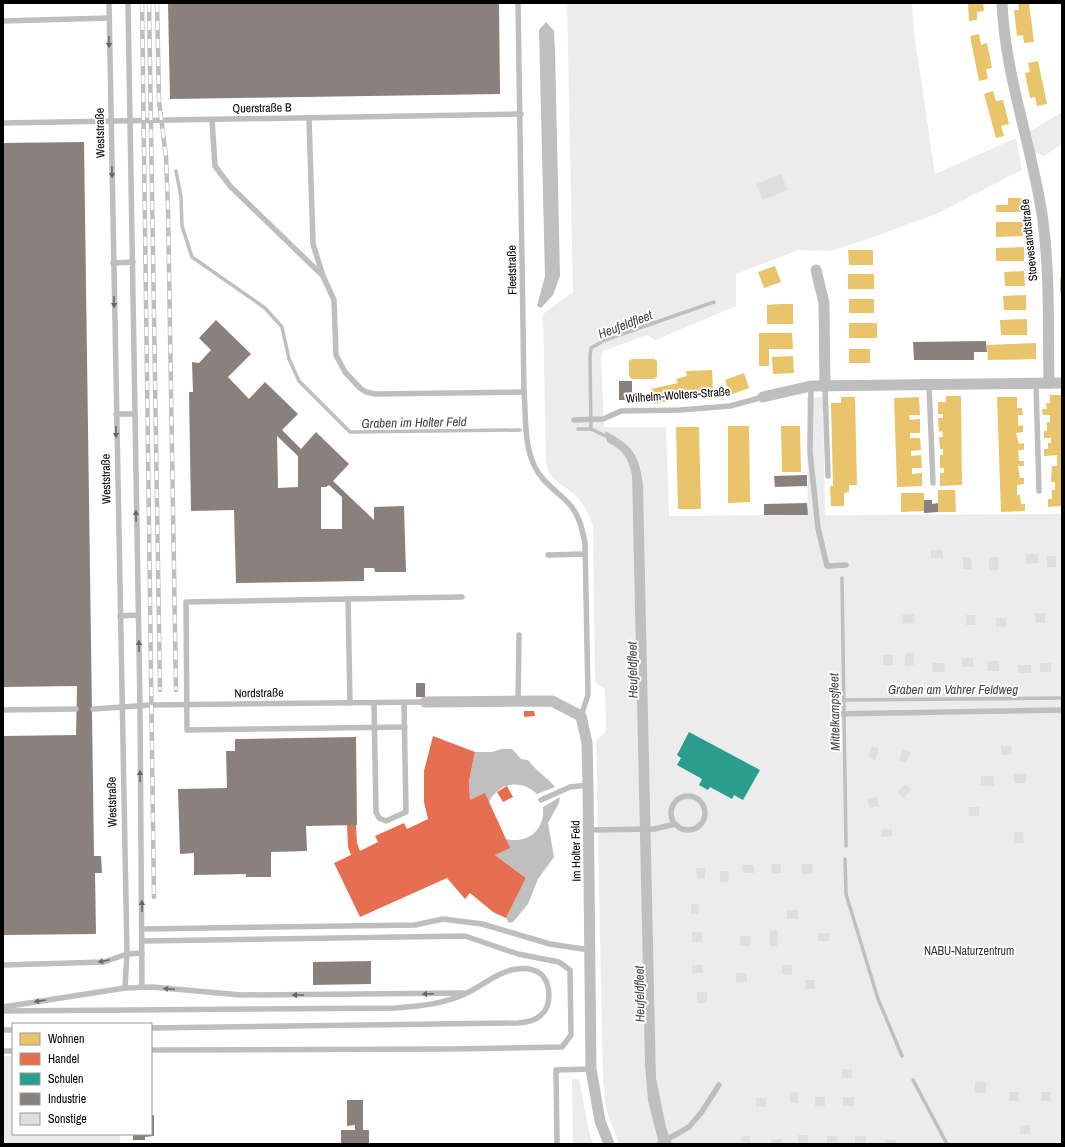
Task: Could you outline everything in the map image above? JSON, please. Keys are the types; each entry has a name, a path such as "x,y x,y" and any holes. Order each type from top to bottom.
{"street":[{"name":"Stoevesandtstraße","path":"1002,3 1004,32 1015,96 1042,214 1046,267 1049,383"},
{"path":"816,270 824,303 825,387"},
{"name":"Wilhelm-Wolters-Straße","path":"763,397 811,386 1062,383"},
{"path":"425,702 552,701 581,716"},
{"name":"Im Holter Feld","path":"581,716 587,743 592,1069 600,1121 609,1144"}],"lane":[{"name":"Weststraße","path":"109,3 121,706 127,954 125,988"},
{"path":"128,3 140,706 142,988"},
{"name":"Fleetstraße","path":"518,3 521,114 524,392 528,443 534,466 545,482 571,506 579,519 585,543 585,554"},
{"path":"3,21 109,18"},
{"name":"Querstraße B","path":"3,123 521,114"},
{"path":"308,118 311,224 313,244 323,276 334,300 336,355 345,372 366,392 384,395 524,392"},
{"path":"212,120 215,166 230,186 323,276"},
{"path":"113,263 133,262"},
{"path":"1036,383 1039,491"},
{"path":"929,385 933,483"},
{"path":"811,386 810,452 818,528 827,566 846,565"},
{"path":"825,387 828,476"},
{"name":"Wilhelm-Wolters-Straße","path":"575,420 603,419 621,411 680,410 730,406 763,397"},
{"path":"116,414 135,414"},
{"path":"548,555 585,554 588,695 581,716"},
{"path":"405,727 187,730 186,602 462,597"},
{"path":"348,599 350,703"},
{"path":"120,616 138,615"},
{"path":"518,701 519,635"},
{"name":"Nordstraße","path":"93,709 121,706 425,702"},
{"path":"374,703 376,812 379,818 386,821 406,812 404,703"},
{"path":"3,710 76,709"},
{"path":"833,714 1062,710"},
{"path":"541,800 570,787 588,785"},
{"path":"589,830 654,829 675,824 684,829 690,830 700,825 704,815 702,804 694,797 689,796 678,799 672,808 671,814 675,824"},
{"path":"142,928 415,925 443,919 482,924 550,944 590,950"},
{"path":"142,941 465,936 518,954 559,962 570,970 571,1035 562,1047 152,1050"},
{"path":"3,964 104,962 127,954 142,953"},
{"path":"3,1012 396,1008 444,1002 467,993 516,969 533,970 540,973 546,980 549,995 547,1006 542,1015 530,1022 518,1023 152,1028"},
{"path":"3,1007 125,988 241,996 467,993"},
{"path":"557,1144 556,1070 592,1069"},
{"path":"659,1144 689,1127 701,1113 719,1085"}],"green space":[{"name":"NABU-Naturzentrum","path":"567,3 912,3 914,33 935,174 1016,138 1022,170 936,214 876,236 832,251 798,250 736,274 736,306 655,340 647,335 603,351 601,358 604,427 666,427 669,516 808,515 807,398 823,397 825,515 1062,514 1062,1144 672,1144 666,1127 656,1078 643,484 640,466 606,431 607,442 621,451 629,463 632,475 645,1066 648,1101 659,1144 619,1144 606,1109 603,1079 596,741 606,731 605,689 595,682 593,527 584,506 575,495 554,479 546,464 543,314 573,292"},
{"path":"1062,112 1062,144 1044,156 1034,152 1029,132"},
{"path":"3,1056 12,1056 12,1135 120,1135 120,1144 3,1144"},
{"path":"572,1079 579,1079 590,1136 594,1144 573,1144"}],"shaded area":[{"path":"546,22 554,31 560,276 553,295 541,308 537,306 545,276 539,30"},
{"path":"605,431 622,441 633,452 639,465 643,484 656,1078 666,1127 672,1144 659,1144 648,1101 645,1066 632,475 627,459 621,451 607,442"},
{"path":"502,749 512,749 521,759 528,760 555,787 537,794 524,786 511,785 498,790 489,802 480,803 470,800 469,781 475,752 492,752"},
{"path":"560,797 559,803 548,823 554,857 538,879 528,904 513,922 509,923 506,918 526,878 495,855 506,839 521,839 534,834 541,822 543,807"}],"building: Wohnen":[{"path":"968,3 983,3 984,11 977,12 977,20 969,21"},
{"path":"1018,3 1029,3 1034,42 1024,43 1023,35 1017,36 1014,10 1019,10"},
{"path":"979,34 981,45 987,43 992,68 986,69 988,79 979,81 970,36"},
{"path":"1038,61 1047,104 1037,106 1035,97 1030,98 1025,73 1030,72 1028,63"},
{"path":"993,91 996,101 1003,100 1009,124 1001,126 1004,136 996,138 984,94"},
{"path":"1008,198 1022,198 1023,212 996,212 996,205 1008,205"},
{"path":"996,222 1023,222 1023,236 996,237"},
{"path":"1024,247 1024,261 996,261 996,248"},
{"path":"848,250 873,250 873,265 849,265"},
{"path":"775,266 781,282 764,288 758,272"},
{"path":"1024,271 1025,286 1005,286 1004,272"},
{"path":"848,274 874,274 874,289 848,289"},
{"path":"1060,278 1062,278 1062,293 1060,293"},
{"path":"1026,295 1026,310 1004,310 1003,296"},
{"path":"849,299 874,299 874,313 849,313"},
{"path":"793,304 793,324 767,324 767,305"},
{"path":"1027,319 1027,335 1001,335 1000,320"},
{"path":"849,323 877,323 877,338 849,338"},
{"path":"759,333 792,333 793,349 769,349 769,366 759,366"},
{"path":"1036,343 1036,359 988,360 987,345"},
{"path":"849,349 870,349 870,363 849,363"},
{"path":"793,356 794,373 773,374 772,357"},
{"path":"632,359 654,359 657,361 657,377 654,379 632,379 629,376 629,361"},
{"path":"712,370 713,391 687,392 682,395 684,398 654,404 651,389 678,383 676,379 687,376 686,371"},
{"path":"744,373 749,388 730,395 725,380"},
{"path":"1050,395 1062,395 1062,506 1048,507 1048,499 1052,499 1052,490 1055,490 1055,482 1051,482 1052,466 1057,466 1057,455 1044,456 1044,449 1048,449 1048,443 1051,443 1051,438 1044,438 1044,431 1047,431 1047,422 1050,422 1050,415 1043,415 1042,409 1047,409 1046,403 1050,403"},
{"path":"946,396 961,396 962,485 940,486 940,473 944,473 944,468 940,468 940,455 943,455 943,449 940,449 939,437 943,437 942,431 939,432 938,418 943,418 943,414 938,414 938,402 946,402"},
{"path":"841,397 855,397 857,485 849,485 849,492 844,493 844,506 831,506 830,486 833,486 831,403 841,403"},
{"path":"919,397 920,415 909,415 910,420 920,419 920,433 910,433 910,438 920,438 921,450 911,451 911,456 921,455 922,468 912,468 912,474 922,473 922,486 897,487 894,398"},
{"path":"997,397 1017,397 1017,408 1022,408 1023,415 1018,415 1018,426 1023,425 1023,432 1016,433 1019,444 1024,443 1024,450 1018,450 1019,461 1024,461 1024,466 1018,466 1020,478 1024,478 1024,484 1017,485 1017,495 1020,495 1021,504 1025,504 1025,511 1001,512"},
{"path":"728,426 749,426 750,502 728,503"},
{"path":"781,426 800,426 801,472 782,472"},
{"path":"676,427 699,427 701,509 678,509"},
{"path":"938,490 955,490 956,512 938,512"},
{"path":"901,493 924,493 924,511 901,512"}],"building: Handel":[{"path":"524,711 534,711 535,716 524,717"},
{"path":"433,736 475,752 469,781 470,800 485,793 510,848 495,855 526,878 506,918 493,912 470,893 465,899 447,878 360,917 334,863 351,855 348,847 347,825 356,825 357,843 360,851 378,842 375,836 404,823 407,829 428,819 424,802 424,771"},
{"path":"507,786 513,797 503,802 497,792"}],"building: Schulen":[{"path":"689,732 760,770 743,800 734,795 732,799 710,787 708,790 699,785 702,779 677,765 681,758 677,755"}],"building: Industrie":[{"path":"168,3 499,3 500,94 170,99"},
{"path":"84,142 94,856 101,856 102,873 95,873 96,934 3,935 3,736 76,735 77,686 3,687 3,143"},
{"path":"216,320 251,354 228,377 249,399 265,382 298,414 282,430 301,449 316,432 349,464 333,481 374,520 374,507 404,506 406,572 375,572 374,568 364,568 364,581 236,583 234,510 191,511 189,392 193,392 192,362 199,363 211,350 199,338","holes":["277,436 298,456 298,487 278,488","329,485 342,497 342,529 321,529 321,487 326,487"]},
{"path":"986,341 987,352 974,352 974,360 914,360 913,342"},
{"path":"619,381 632,381 632,400 619,400"},
{"path":"807,475 807,486 775,487 774,476"},
{"path":"924,500 932,500 932,504 938,503 938,512 924,513"},
{"path":"807,503 808,515 764,515 764,504"},
{"path":"416,683 425,683 425,697 416,697"},
{"path":"356,737 357,825 306,826 307,851 271,852 271,877 246,877 246,874 194,875 194,853 180,854 178,789 227,788 226,751 235,751 235,739"},
{"path":"371,961 371,984 313,985 313,962"},
{"path":"347,1100 363,1100 363,1130 369,1130 369,1144 341,1144 341,1130 355,1130 355,1125 347,1126"},
{"path":"152,1115 154,1115 154,1136 145,1137 145,1140 133,1140 133,1135 152,1135"}],"building: Sonstige":[{"path":"781,174 788,190 763,200 756,184"},
{"path":"931,550 943,550 943,558 931,558"},
{"path":"1026,554 1038,554 1038,563 1026,564"},
{"path":"1047,556 1056,556 1056,567 1047,567"},
{"path":"963,557 971,557 972,569 963,569"},
{"path":"989,557 998,557 999,570 989,570"},
{"path":"1035,613 1045,613 1045,623 1036,623"},
{"path":"914,614 915,623 903,624 902,615"},
{"path":"966,615 975,615 976,625 966,625"},
{"path":"996,618 1006,618 1007,626 996,627"},
{"path":"913,653 914,665 905,666 905,654"},
{"path":"883,655 893,655 893,665 883,665"},
{"path":"962,658 973,658 973,667 962,667"},
{"path":"988,661 999,661 999,671 987,671"},
{"path":"932,663 944,663 945,672 933,672"},
{"path":"1040,663 1051,663 1051,672 1040,672"},
{"path":"1018,665 1031,665 1031,673 1018,673"},
{"path":"872,746 879,749 875,760 868,757"},
{"path":"1001,746 1011,746 1012,754 1001,755"},
{"path":"903,749 911,752 906,763 899,760"},
{"path":"1014,774 1026,774 1026,783 1014,783"},
{"path":"981,776 994,776 994,786 981,785"},
{"path":"905,784 911,790 903,798 897,792"},
{"path":"876,796 879,806 870,808 867,799"},
{"path":"969,807 979,807 979,816 968,816"},
{"path":"892,829 892,836 881,837 881,830"},
{"path":"1014,832 1023,832 1024,843 1015,843"},
{"path":"771,864 781,864 781,873 772,873"},
{"path":"802,864 813,864 812,874 802,874"},
{"path":"742,865 754,865 754,873 743,873"},
{"path":"696,868 705,868 705,878 697,879"},
{"path":"720,871 729,871 728,882 720,882"},
{"path":"691,904 699,904 698,914 691,914"},
{"path":"787,910 798,910 798,919 787,919"},
{"path":"770,930 778,931 777,946 770,946"},
{"path":"692,932 702,932 702,942 692,942"},
{"path":"818,933 829,933 829,941 818,941"},
{"path":"740,936 751,936 750,946 740,946"},
{"path":"692,965 703,965 703,973 692,973"},
{"path":"782,965 792,965 792,975 782,974"},
{"path":"736,973 747,973 747,982 736,982"},
{"path":"805,980 815,980 815,989 805,989"},
{"path":"697,992 707,992 707,1003 697,1003"},
{"path":"842,1069 852,1069 852,1078 842,1078"},
{"path":"975,1082 986,1082 986,1093 975,1093"},
{"path":"790,1092 798,1092 798,1103 790,1103"},
{"path":"1009,1092 1019,1092 1019,1101 1009,1101"},
{"path":"1041,1092 1051,1092 1051,1101 1041,1101"},
{"path":"815,1097 825,1097 825,1106 815,1106"},
{"path":"843,1097 854,1097 854,1106 843,1106"},
{"path":"756,1098 766,1098 766,1107 756,1107"},
{"path":"1030,1125 1030,1134 1020,1134 1020,1126"},
{"path":"798,1135 808,1135 808,1143 798,1144"},
{"path":"742,1136 750,1136 750,1144 741,1144"},
{"path":"827,1136 838,1136 837,1144 827,1144"},
{"path":"855,1136 866,1136 866,1144 855,1144"},
{"path":"771,1139 782,1139 782,1144 771,1144"},
{"path":"885,1140 896,1140 896,1144 885,1144"}],"waterway":[{"name":"Graben im Holter Feld","path":"176,171 181,197 182,226 192,257 265,308 282,327 289,359 299,381 350,432 520,430"},
{"name":"Heufeldfleet","path":"591,429 591,348 605,340 714,302"},
{"name":"Heufeldfleet","path":"578,429 591,429 610,438"},
{"name":"Mittelkampsfleet","path":"842,578 846,846"},
{"name":"Graben am Vahrer Feldweg","path":"845,700 1062,698"},
{"name":"Mittelkampsfleet","path":"845,859 846,894 878,999 902,1056"},
{"name":"Mittelkampsfleet","path":"913,1080 947,1144"}],"railway":[{"path":"142,3 154,897"},
{"path":"149,3 160,690"},
{"path":"157,3 159,101 166,157 168,209 176,690"}]}
